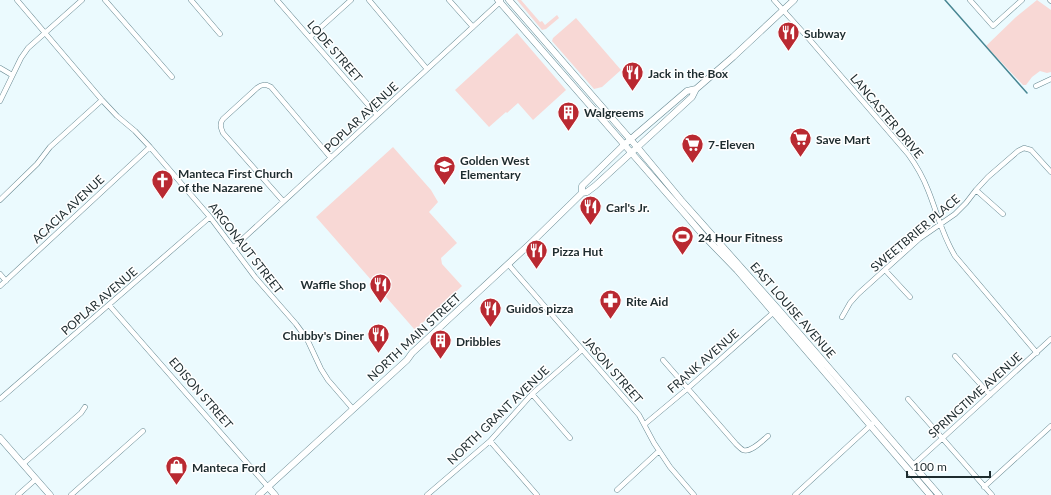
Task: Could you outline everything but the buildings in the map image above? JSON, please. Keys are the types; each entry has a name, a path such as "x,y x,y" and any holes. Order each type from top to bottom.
{"main road":[{"name":"EAST LOUISE AVENUE","path":"509,0 631,140 873,424 927,494"},
{"name":"NORTH MAIN STREET","path":"259,495 396,370 412,353 538,237 582,192 587,192 631,153 692,97 696,89 794,0"},
{"name":"EAST LOUISE AVENUE","path":"500,1 703,235 776,310"},
{"name":"NORTH MAIN STREET","path":"582,192 582,186 624,145 687,91 696,89"},
{"name":"EAST LOUISE AVENUE","path":"873,424 913,465 939,495"},
{"path":"0,438 50,495"},
{"name":"EDISON STREET","path":"268,486 275,495"}],"street":[{"name":"ARGONAUT STREET","path":"17,0 102,100 150,147 210,217 254,277 296,324 307,339 321,370 353,409"},
{"path":"0,101 12,75 28,48 82,0"},
{"path":"105,0 172,78"},
{"path":"191,0 220,34"},
{"name":"LODE STREET","path":"277,0 377,116"},
{"path":"310,37 352,0"},
{"path":"369,0 427,69"},
{"path":"449,0 473,27"},
{"name":"LANCASTER DRIVE","path":"774,0 917,166 927,188 949,247 1037,353"},
{"path":"970,0 993,26 1022,0"},
{"name":"POPLAR AVENUE","path":"233,248 500,1"},
{"path":"0,68 12,75"},
{"path":"1036,86 1051,79"},
{"path":"283,201 223,133 221,127 221,122 223,119 257,88 263,84 271,87 332,158"},
{"path":"0,200 38,164 50,147 102,100"},
{"name":"ACACIA AVENUE","path":"0,286 150,147"},
{"name":"SWEETBRIER PLACE","path":"842,317 850,303 919,239 955,214 988,177 1018,151 1024,148 1031,150 1051,172"},
{"path":"976,190 1002,214"},
{"name":"POPLAR AVENUE","path":"0,399 210,217"},
{"name":"JASON STREET","path":"508,264 639,415 659,451 670,467 694,495"},
{"path":"885,270 910,297"},
{"path":"0,274 6,281"},
{"name":"EDISON STREET","path":"109,305 268,486"},
{"name":"FRANK AVENUE","path":"645,424 776,310"},
{"name":"SPRINGTIME AVENUE","path":"913,465 1051,339"},
{"name":"NORTH GRANT AVENUE","path":"427,495 490,440 532,394 582,350"},
{"path":"954,356 990,395"},
{"path":"663,360 742,450 748,451 754,448 768,436"},
{"path":"532,394 570,438"},
{"path":"908,400 992,495"},
{"path":"23,464 81,413 85,407"},
{"path":"795,495 873,424"},
{"path":"984,487 1051,426"},
{"path":"71,495 143,431"},
{"path":"490,440 537,495"},
{"path":"617,490 659,451"},
{"path":"18,495 36,479"}],"shaded area":[{"path":"517,0 521,0 540,22 542,21 545,25 557,15 559,18 546,29 542,30"},
{"path":"1037,0 1051,10 1051,72 1047,73 1040,71 1032,77 1026,85 1023,85 986,46 1016,17"},
{"path":"576,18 621,70 602,87 594,89 552,41 553,38"},
{"path":"517,33 566,90 533,120 518,103 489,127 455,90"},
{"path":"393,147 431,190 438,202 429,212 457,243 441,258 442,264 462,286 415,330 316,217"}],"waterway":[{"path":"945,0 1027,93"}],"place":[{"name":"Subway","path":"788,52"},
{"name":"Jack in the Box","path":"632,92"},
{"name":"Walgreems","path":"568,132"},
{"name":"Save Mart","path":"801,158"},
{"name":"7-Eleven","path":"693,164"},
{"name":"Golden West Elementary","path":"444,186"},
{"name":"Manteca First Church of the Nazarene","path":"162,200"},
{"name":"Carl's Jr.","path":"590,226"},
{"name":"24 Hour Fitness","path":"683,256"},
{"name":"Pizza Hut","path":"537,270"},
{"name":"Waffle Shop","path":"381,304"},
{"name":"Rite Aid","path":"611,320"},
{"name":"Guidos pizza","path":"490,328"},
{"name":"Chubby's Diner","path":"379,354"},
{"name":"Dribbles","path":"440,360"},
{"name":"Manteca Ford","path":"177,486"}]}
